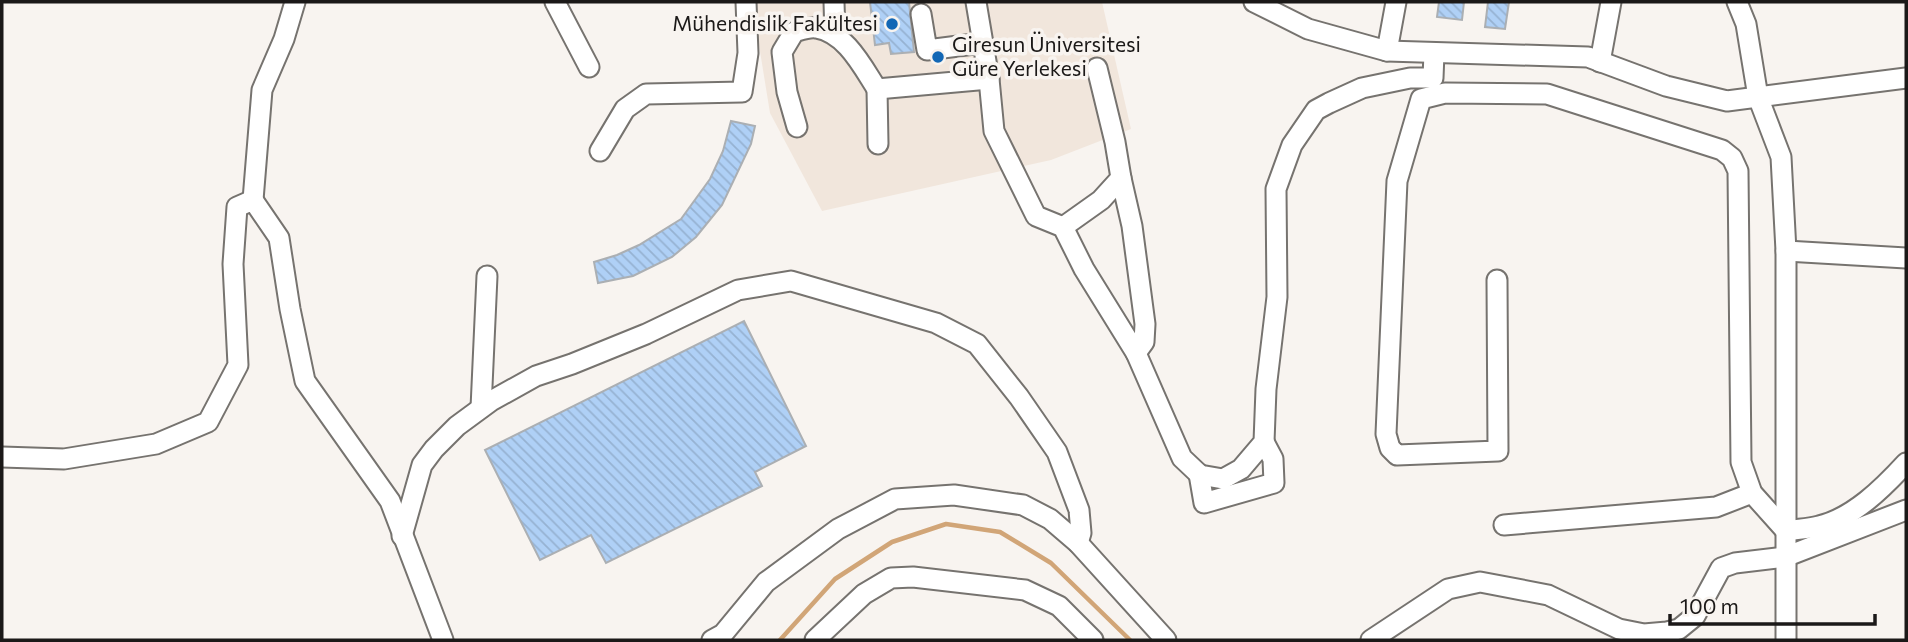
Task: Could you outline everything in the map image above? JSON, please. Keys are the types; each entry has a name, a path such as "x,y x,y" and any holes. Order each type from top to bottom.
{"street":[{"path":"295,2 284,39 262,90 253,200 279,238 305,381 390,501 443,640"},
{"path":"600,151 625,109 646,94 743,92 748,53 746,2"},
{"path":"834,2 835,35"},
{"path":"976,2 989,79 994,131 1037,216 1063,227 1084,269 1136,354 1182,458 1199,474 1223,479 1241,469 1264,442"},
{"path":"1254,2 1308,29 1387,51 1588,57 1666,86 1727,101 1906,78"},
{"path":"1387,51 1396,2"},
{"path":"1600,62 1611,2"},
{"path":"1737,2 1746,24 1758,97 1781,157 1786,251 1786,640"},
{"path":"557,3 589,67"},
{"path":"921,14 927,50 982,43"},
{"path":"797,127 787,92 782,52 794,32 814,27 835,35 857,58 877,89 878,144"},
{"path":"1199,474 1204,503 1274,483 1272,459 1264,442 1266,389 1276,297 1276,189 1292,145 1316,110 1329,103 1362,88 1410,78 1433,78 1434,52"},
{"path":"1097,68 1132,226 1145,324 1144,342 1136,354"},
{"path":"877,89 989,79"},
{"path":"1497,280 1498,451 1398,455 1390,448 1386,434 1397,181 1421,99 1445,93 1546,94 1722,150 1732,158 1738,171 1739,199 1741,462 1752,493 1786,531"},
{"path":"1063,227 1101,200 1121,178"},
{"path":"2,457 64,459 156,444 208,422 238,365 233,264 237,207 253,200"},
{"path":"1786,251 1906,258"},
{"path":"481,408 488,276"},
{"path":"402,536 422,466 434,449 457,426 481,408 536,376 646,334 738,290 792,281 936,323 977,344 1019,397 1056,452 1079,510 1081,533 1078,543"},
{"path":"1786,531 1821,526 1852,511 1889,481 1906,463"},
{"path":"1504,525 1716,507 1752,493"},
{"path":"712,640 723,634 766,582 838,529 895,499 954,495 1023,505 1050,519 1078,543 1166,640"},
{"path":"1371,640 1448,589 1479,582 1548,595 1620,635 1667,632 1679,629 1695,616 1721,568 1735,563 1785,557 1906,510"},
{"path":"815,640 864,594 891,579 913,577 1025,590 1059,606 1093,640"}],"shaded area":[{"name":"Giresun Üniversitesi Güre Yerlekesi","path":"752,2 1102,2 1131,129 1051,160 822,211 770,113"}],"building":[{"name":"Mühendislik Fakültesi","path":"870,2 909,2 914,52 891,54 889,43 875,45"},
{"path":"1439,2 1464,2 1462,20 1437,17"},
{"path":"1488,2 1509,2 1505,29 1485,27"},
{"path":"731,121 755,126 751,144 722,205 696,237 672,257 633,276 598,283 594,262 639,245 681,219 710,179 723,151"},
{"path":"744,321 806,446 755,472 762,486 606,563 591,535 540,560 485,450"}],"waterway":[{"path":"780,640 835,579 892,542 946,524 1000,532 1051,563 1130,640"}],"place":[{"name":"Mühendislik Fakültesi","path":"892,24"},
{"name":"Giresun Üniversitesi Güre Yerlekesi","path":"938,57"}]}
